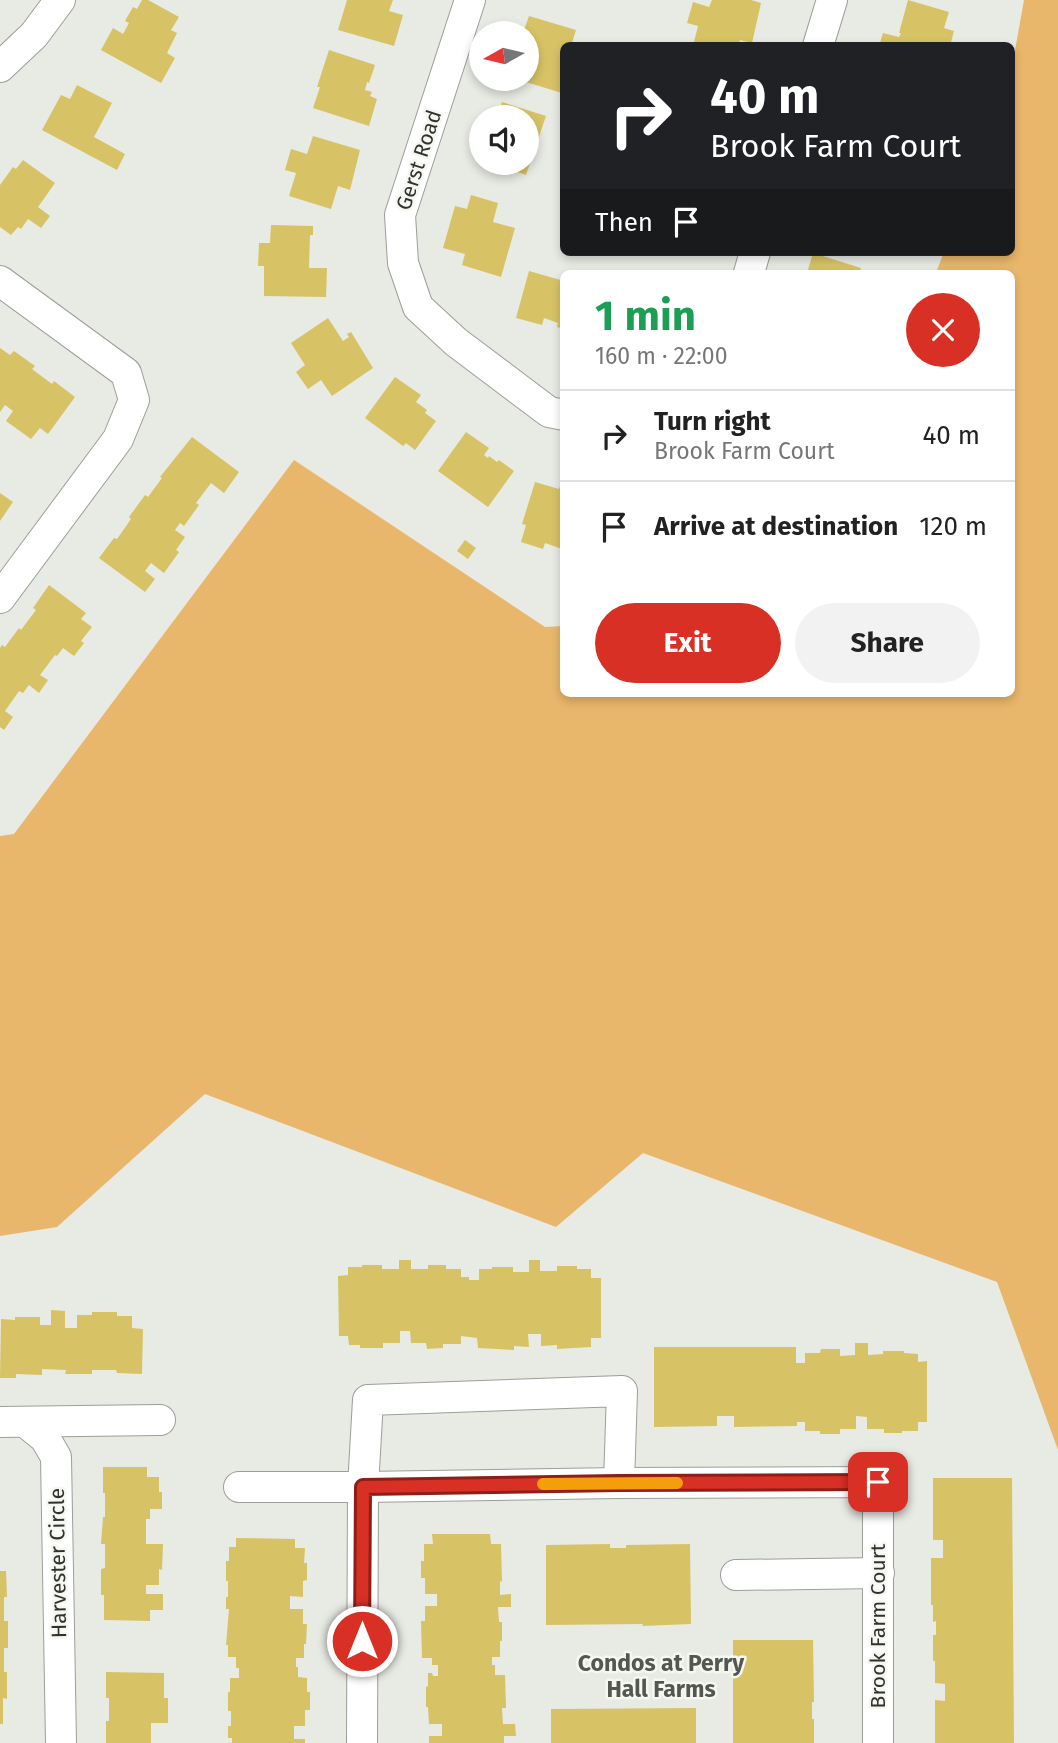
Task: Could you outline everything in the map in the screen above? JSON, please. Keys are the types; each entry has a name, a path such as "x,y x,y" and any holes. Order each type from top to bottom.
{"street":[{"path":"0,67 34,35 60,0"},
{"name":"Gerst Road","path":"470,0 400,215 403,262 418,307 456,342 549,412 560,414"},
{"path":"819,42 832,0"},
{"path":"0,281 126,373 134,400 118,439 0,598"},
{"path":"362,1743 363,1487 368,1399 622,1391 619,1483"},
{"path":"13,1422 160,1420"},
{"name":"Harvester Circle","path":"13,1422 46,1438 56,1457 61,1743"},
{"name":"Brook Farm Court","path":"239,1487 878,1482 878,1743"},
{"path":"736,1575 879,1573"}],"shaded area":[{"path":"1024,0 1058,0 1058,1450 997,1282 643,1153 556,1227 205,1094 57,1227 0,1236 0,836 14,834 294,460 545,627 560,626 560,697 1015,697 1015,270 937,270 942,256 1015,256 1015,49"}],"building":[{"path":"142,0 148,0 179,17 171,30 177,33 167,53 175,58 161,83 101,50 113,28 123,34 129,23 125,21 133,7 137,9"},
{"path":"347,0 393,0 389,11 403,15 394,46 338,30"},
{"path":"712,0 751,0 761,3 752,42 694,42 698,26 687,23 693,2 709,7"},
{"path":"908,0 949,12 944,28 954,31 951,42 880,42 883,33 899,37"},
{"path":"529,16 576,30 572,42 560,42 560,92 539,86 539,21 527,21"},
{"path":"329,50 375,65 365,90 372,92 370,96 377,99 369,126 313,108"},
{"path":"77,85 112,103 94,137 125,154 117,170 42,130 61,95 70,99"},
{"path":"539,114 546,116 539,137"},
{"path":"313,136 360,150 350,190 338,186 331,209 289,196 296,173 285,170 291,149 307,154"},
{"path":"23,160 55,183 38,207 50,216 41,228 28,219 21,229 18,227 11,235 0,227 0,185 13,167 16,169"},
{"path":"471,195 498,203 493,222 515,228 501,277 462,265 465,254 443,248 455,206 467,209"},
{"path":"271,225 313,226 313,235 310,235 309,268 327,268 326,297 264,296 264,266 258,266 259,243 270,243"},
{"path":"812,256 823,256 861,268 860,270 808,270"},
{"path":"529,271 560,280 560,328 557,327 558,323 544,318 542,325 516,318"},
{"path":"328,318 343,341 351,332 373,368 332,396 321,380 308,389 296,372 305,365 291,343"},
{"path":"0,348 10,355 14,351 35,366 32,369 75,397 48,434 40,428 31,439 6,421 13,411 5,405 0,412"},
{"path":"395,377 421,395 416,402 436,421 415,450 406,443 403,446 365,418"},
{"path":"466,432 489,448 484,455 497,462 499,460 514,471 488,507 438,471"},
{"path":"192,437 239,472 224,493 211,483 184,526 180,523 175,530 185,537 176,550 179,552 164,573 151,563 145,571 155,579 145,592 99,558 114,538 117,539 145,495 148,497 162,478 160,477"},
{"path":"535,482 559,489 560,486 560,548 545,543 543,549 521,542 526,525 522,524"},
{"path":"0,493 13,502 0,521"},
{"path":"465,540 476,548 468,559 457,551"},
{"path":"49,585 86,613 81,619 92,627 74,656 63,648 55,655 40,675 48,680 39,693 29,685 23,693 19,691 5,711 13,717 4,730 0,727 0,648 2,645 5,647 19,628 21,630 36,610 33,608"},
{"path":"399,1260 411,1260 411,1269 446,1265 446,1269 461,1269 461,1277 469,1277 469,1280 479,1280 479,1269 492,1267 513,1267 513,1272 529,1272 529,1260 540,1260 540,1271 557,1271 557,1266 591,1269 591,1278 601,1278 601,1338 591,1338 591,1347 557,1349 557,1345 541,1346 541,1334 528,1334 529,1347 514,1346 514,1350 478,1348 477,1338 461,1336 461,1344 443,1344 443,1348 427,1349 426,1343 411,1343 410,1331 400,1331 400,1343 383,1343 383,1348 349,1345 348,1336 339,1336 338,1276 348,1275 348,1267 362,1265 382,1265 382,1269 399,1269"},
{"path":"51,1310 65,1311 65,1328 77,1328 77,1315 92,1315 92,1312 117,1312 117,1316 132,1316 132,1328 143,1329 142,1374 92,1370 92,1374 65,1374 66,1370 42,1369 42,1375 16,1374 16,1378 0,1378 1,1319 40,1317 40,1325 51,1325"},
{"path":"855,1343 868,1343 868,1355 883,1354 883,1351 904,1351 918,1354 918,1362 927,1361 927,1422 918,1422 918,1431 884,1433 884,1429 867,1429 867,1417 856,1416 856,1429 840,1429 840,1434 805,1431 805,1422 797,1422 797,1426 734,1427 734,1416 717,1416 717,1426 654,1427 654,1347 796,1347 796,1363 805,1363 805,1353 820,1353 821,1349 840,1349 840,1356 855,1355"},
{"path":"103,1467 147,1467 147,1477 159,1477 162,1509 150,1509 150,1519 146,1519 146,1544 163,1544 162,1570 159,1569 159,1585 146,1585 146,1594 163,1594 163,1610 150,1610 150,1621 104,1620 104,1595 101,1595 101,1569 105,1568 105,1544 101,1544 105,1517"},
{"path":"933,1478 1012,1478 1014,1743 935,1743 935,1700 945,1701 945,1684 935,1683 933,1661 936,1621 933,1622 931,1605 931,1558 943,1558 943,1540 933,1540"},
{"path":"432,1534 490,1534 491,1544 501,1544 500,1595 511,1594 511,1607 498,1607 499,1622 502,1622 502,1641 500,1657 492,1657 492,1665 495,1665 495,1675 505,1675 506,1708 502,1708 503,1724 515,1724 516,1736 504,1736 504,1743 429,1743 429,1736 442,1736 442,1724 429,1724 426,1707 428,1673 438,1676 438,1665 432,1665 432,1658 422,1658 421,1621 425,1621 425,1606 437,1606 437,1594 425,1594 425,1578 421,1578 424,1544 433,1544"},
{"path":"236,1538 295,1539 295,1548 305,1548 307,1580 303,1581 303,1597 290,1596 290,1609 303,1609 303,1624 307,1624 304,1658 296,1658 296,1667 298,1677 307,1678 310,1710 305,1710 305,1726 294,1726 294,1739 305,1739 305,1743 232,1743 232,1738 228,1738 228,1726 231,1726 231,1711 228,1711 230,1678 239,1678 239,1668 236,1668 236,1657 228,1657 226,1645 229,1609 226,1609 226,1561 229,1561 229,1547 236,1547"},
{"path":"610,1544 610,1548 626,1548 626,1545 690,1544 691,1624 546,1625 546,1545"},
{"path":"0,1571 6,1571 4,1621 8,1621 8,1648 4,1648 7,1699 3,1698 3,1724 0,1724"},
{"path":"733,1640 813,1640 814,1743 733,1743"},
{"path":"106,1672 164,1673 168,1723 151,1723 151,1743 106,1743 109,1698 106,1698"},
{"path":"696,1708 696,1743 551,1743 551,1709"}],"slow traffic":[{"path":"543,1484 677,1483"}],"district":[{"name":"Condos at Perry Hall Farms","path":"661,1676"}],"route":[{"path":"362,1641 363,1487 878,1482"}]}
